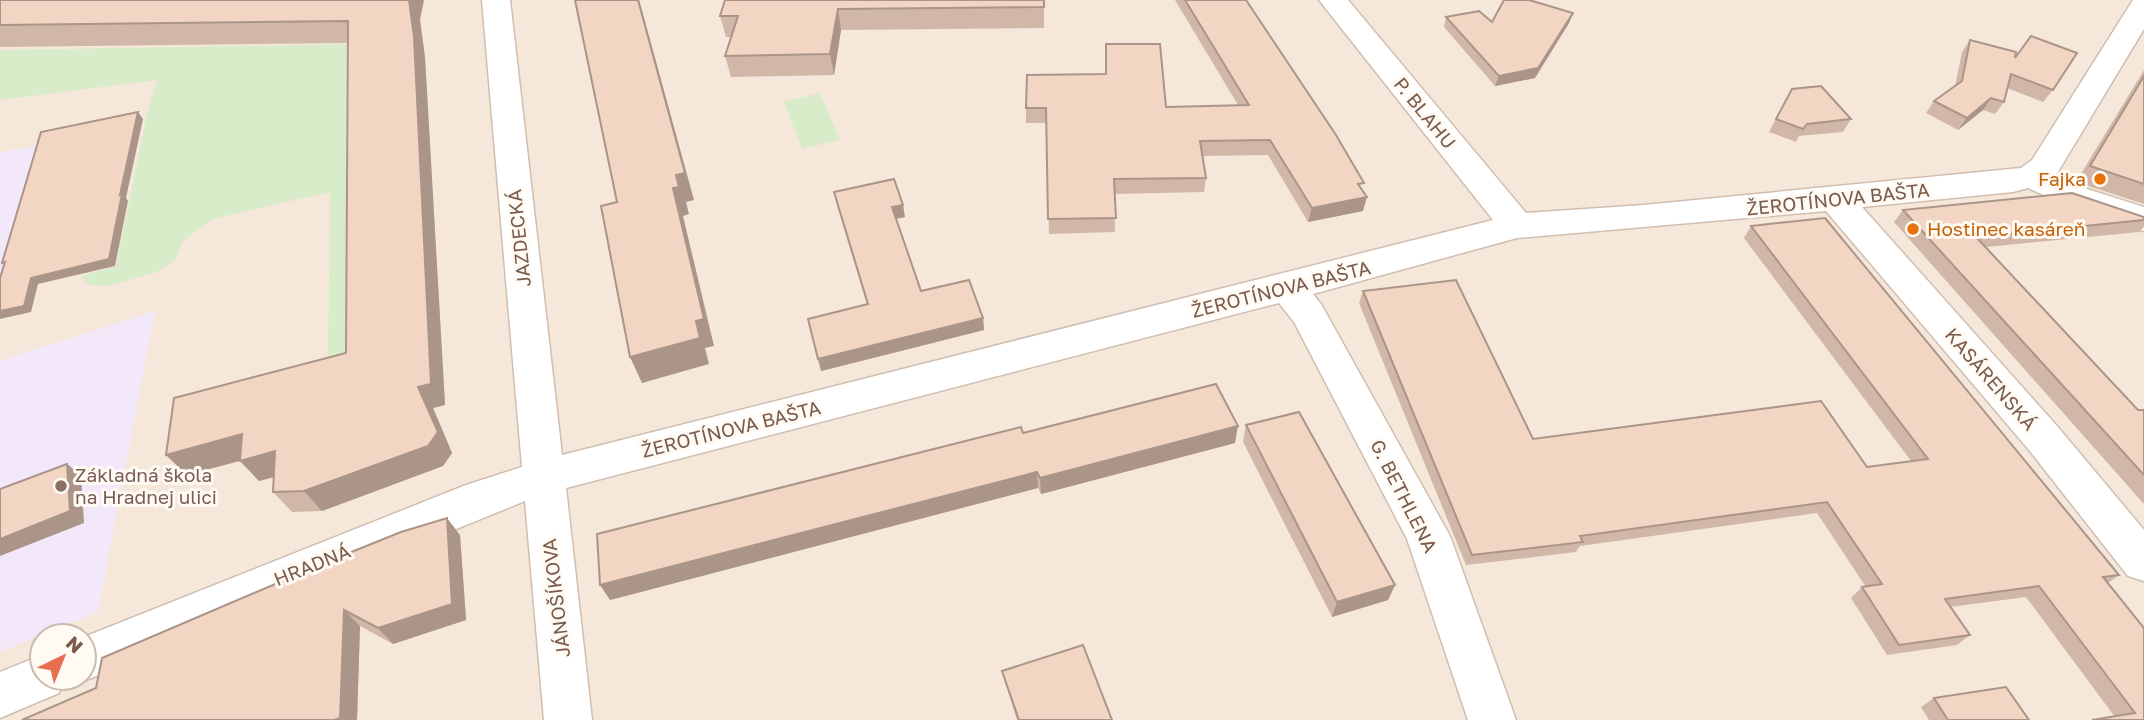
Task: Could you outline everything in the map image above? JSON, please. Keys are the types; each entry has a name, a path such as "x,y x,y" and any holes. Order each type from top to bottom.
{"street":[{"name":"JAZDECKÁ","path":"496,0 543,477"},
{"name":"P. BLAHU","path":"1333,0 1517,226"},
{"path":"2144,5 2044,168 2032,176 2050,188 2076,198 2144,219"},
{"name":"ŽEROTÍNOVA BAŠTA","path":"543,477 1517,226 1836,200 2013,181 2032,176"},
{"name":"KASÁRENSKÁ","path":"1836,200 2043,439 2144,562"},
{"name":"G. BETHLENA","path":"1287,287 1308,314 1429,536 1492,720"},
{"name":"HRADNÁ","path":"98,653 468,503 543,477"},
{"name":"JÁNOŠÍKOVA","path":"543,477 568,720"},
{"path":"0,695 28,683"}],"shaded area":[{"path":"0,0 2144,0 2144,720 0,720"},
{"path":"40,146 0,287 0,152"},
{"name":"Základná škola na Hradnej ulici","path":"155,311 98,612 74,622 28,622 28,641 0,652 0,361"}],"green space":[{"path":"354,44 357,351 328,358 330,192 212,219 183,241 175,261 155,273 106,286 88,285 81,276 116,266 146,118 157,80 0,100 0,50"},
{"path":"820,93 840,140 802,149 784,102"}],"building":[{"path":"0,0 409,0 414,37 431,384 418,387 438,432 428,446 304,491 273,492 275,451 240,461 242,434 166,455 174,398 346,353 348,21 0,25"},
{"path":"575,0 638,0 685,173 676,175 679,187 673,188 704,319 696,321 700,338 630,357 601,206 617,202"},
{"path":"725,0 1044,0 1044,7 838,9 830,54 725,56 738,16 720,16"},
{"path":"1185,0 1246,0 1336,135 1364,183 1358,184 1367,197 1312,208 1270,140 1200,141 1206,178 1114,179 1116,218 1048,219 1046,108 1026,108 1027,75 1106,74 1106,44 1160,44 1166,107 1249,105"},
{"path":"1504,0 1529,0 1573,13 1538,68 1499,76 1446,17 1479,11 1492,22"},
{"path":"2031,36 2077,53 2053,90 2011,74 2004,102 1991,98 1967,118 1934,101 1962,81 1970,40 2016,52 2015,58"},
{"path":"2144,76 2144,184 2090,166"},
{"path":"1821,86 1851,119 1807,124 1803,129 1776,119 1792,89"},
{"path":"138,112 109,259 31,278 24,306 0,311 0,278 5,262 2,263 41,132"},
{"path":"894,179 903,205 892,207 921,291 969,280 983,318 818,359 808,319 868,304 834,192"},
{"path":"2072,193 2144,217 2144,220 1976,237 2138,410 2144,410 2144,475 1903,210"},
{"path":"1825,218 2119,575 2103,577 2144,628 2144,720 2092,720 2135,713 2039,586 1945,599 1970,635 1899,645 1862,587 1882,584 1827,502 1580,536 1583,542 1472,555 1363,291 1456,280 1533,439 1821,401 1867,467 1928,459 1751,226"},
{"path":"1216,384 1238,426 1040,478 1037,472 600,585 597,534 1021,427 1023,433"},
{"path":"1299,412 1395,585 1337,602 1246,425"},
{"path":"67,464 70,511 0,539 0,489"},
{"path":"447,518 452,604 378,628 344,610 340,718 22,720 87,692 98,692 102,658 401,532"},
{"path":"1083,645 1112,720 1019,720 1002,671"},
{"path":"2006,687 2029,720 1948,720 1934,698"}],"place":[{"name":"Fajka","path":"2100,179"},
{"name":"Hostinec kasáreň","path":"1913,229"},
{"name":"Základná škola na Hradnej ulici","path":"61,486"}]}
